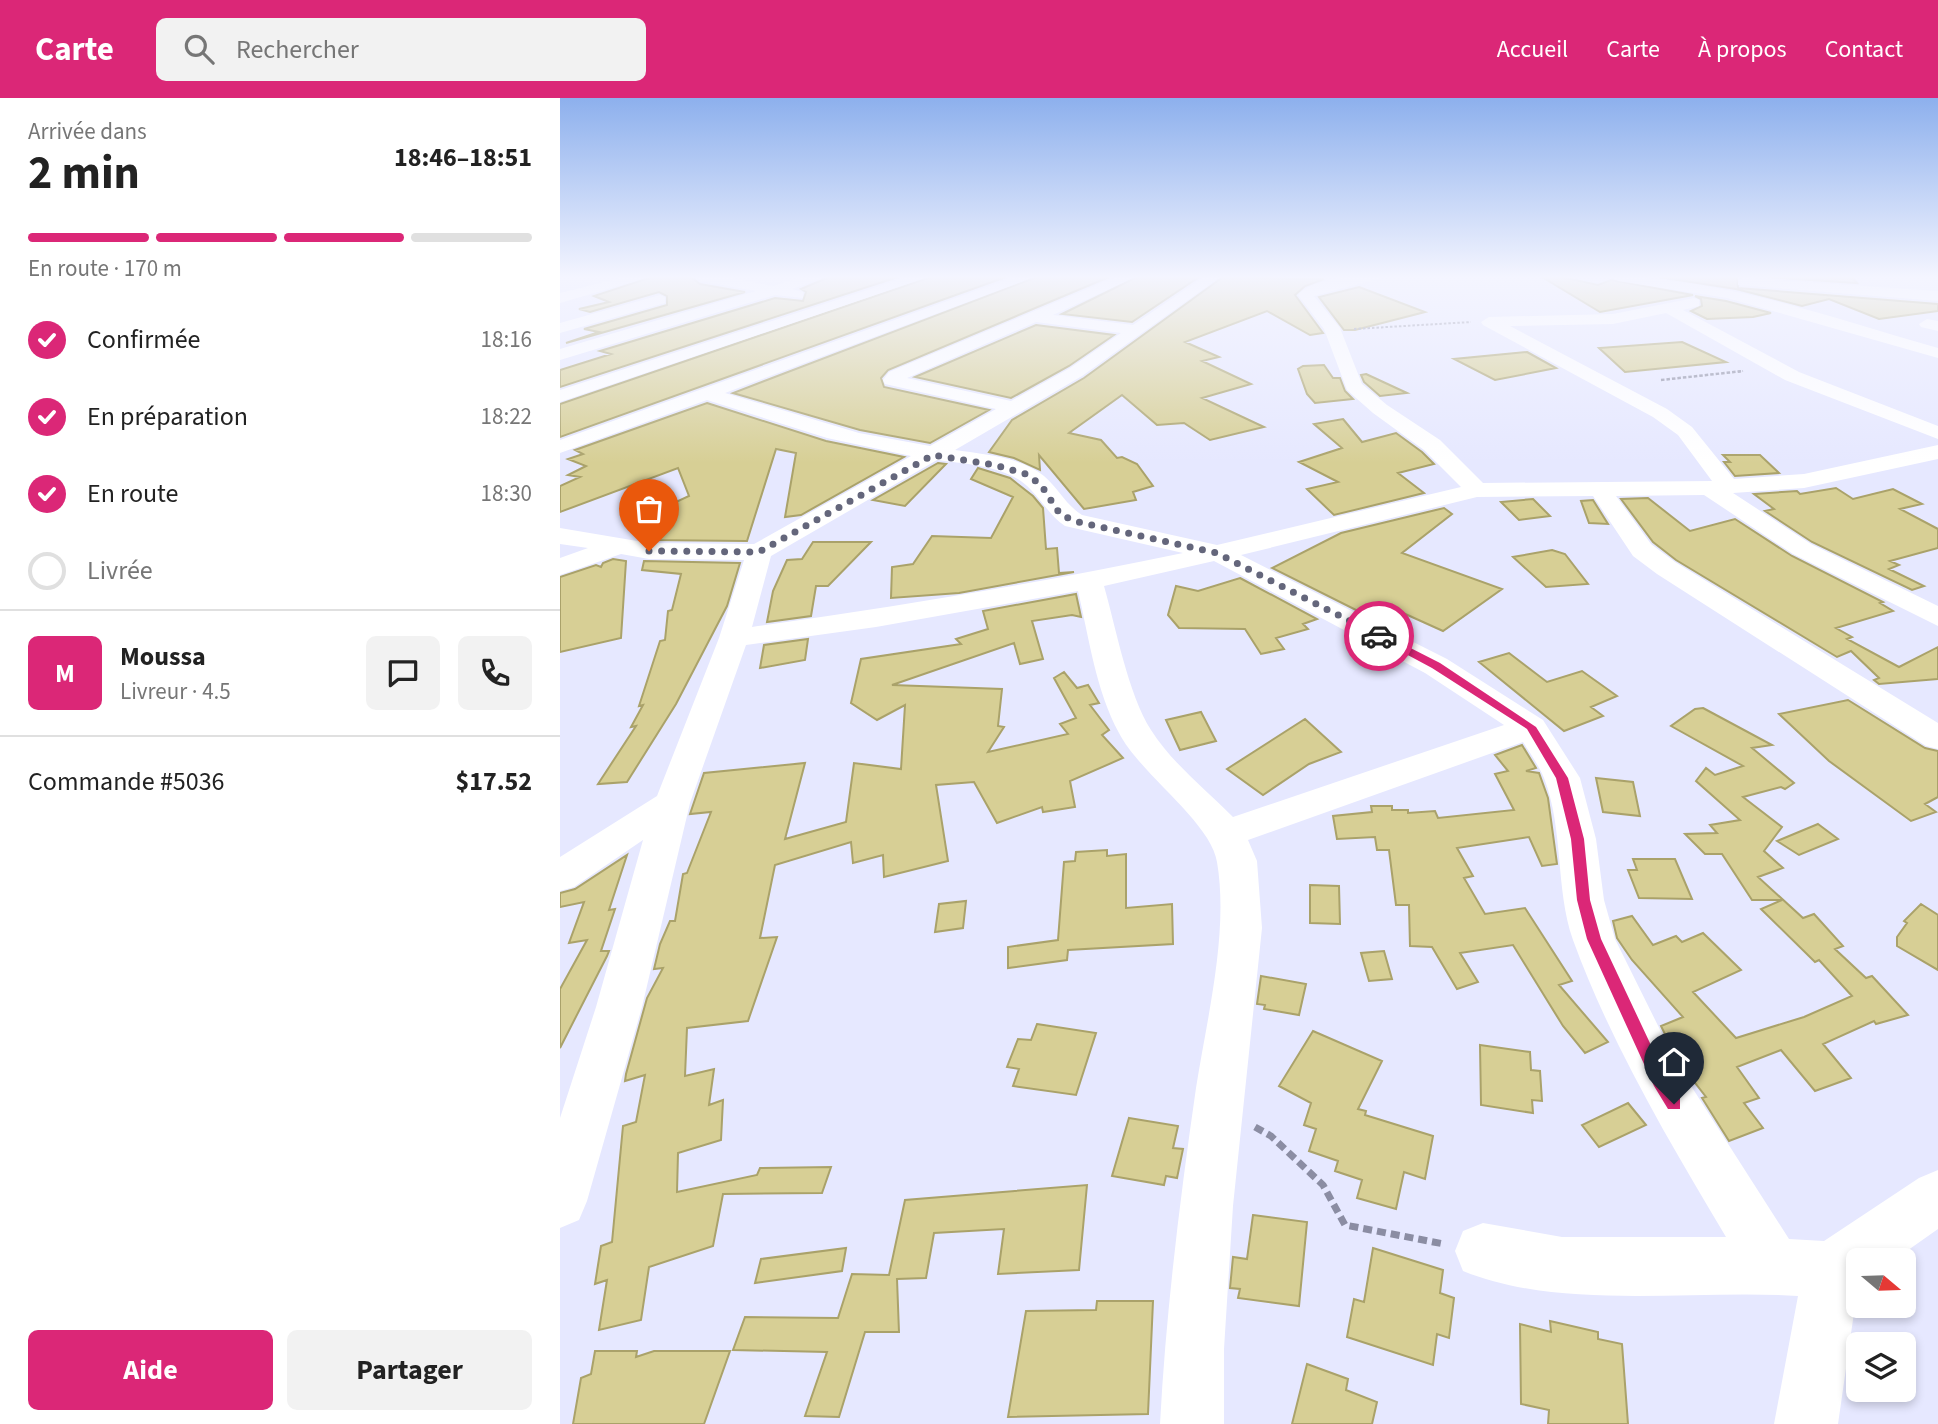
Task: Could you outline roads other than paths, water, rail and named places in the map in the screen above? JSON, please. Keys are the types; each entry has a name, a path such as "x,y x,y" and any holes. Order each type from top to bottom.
{"street":[{"path":"564,351 606,339"},
{"path":"560,397 733,339"},
{"path":"560,447 859,339"},
{"path":"982,339 895,376 892,380 1016,408"},
{"path":"560,536 616,547 673,552 759,552 1016,408 1076,372 1123,339"},
{"path":"1336,339 1354,386 1380,410 1432,445 1478,490"},
{"path":"1520,339 1660,414 1685,431 1718,488 1802,549 1938,617"},
{"path":"1723,339 1775,368 1938,433"},
{"path":"1894,339 1938,354"},
{"path":"564,351 683,379 841,435 995,465 1026,474 1041,485 1060,514 1074,521 1217,553 1436,666 1531,727 1562,778 1577,839 1584,900 1594,939 1660,1080 1774,1266"},
{"path":"734,638 876,618 1089,581 1478,490 1718,488 1804,481 1938,452"},
{"path":"1599,488 1642,550 1666,568 1938,738"},
{"path":"560,567 616,547"},
{"path":"560,1201 619,1006 672,803 734,638 759,552"},
{"path":"1089,581 1123,707 1136,734 1159,764 1226,833 1237,861 1241,928 1204,1232 1192,1424"},
{"path":"1226,833 1531,727"},
{"path":"560,876 672,803"},
{"path":"1483,1251 1562,1265 1774,1266 1831,1270 1938,1197"},
{"path":"1806,1424 1831,1270"}]}
